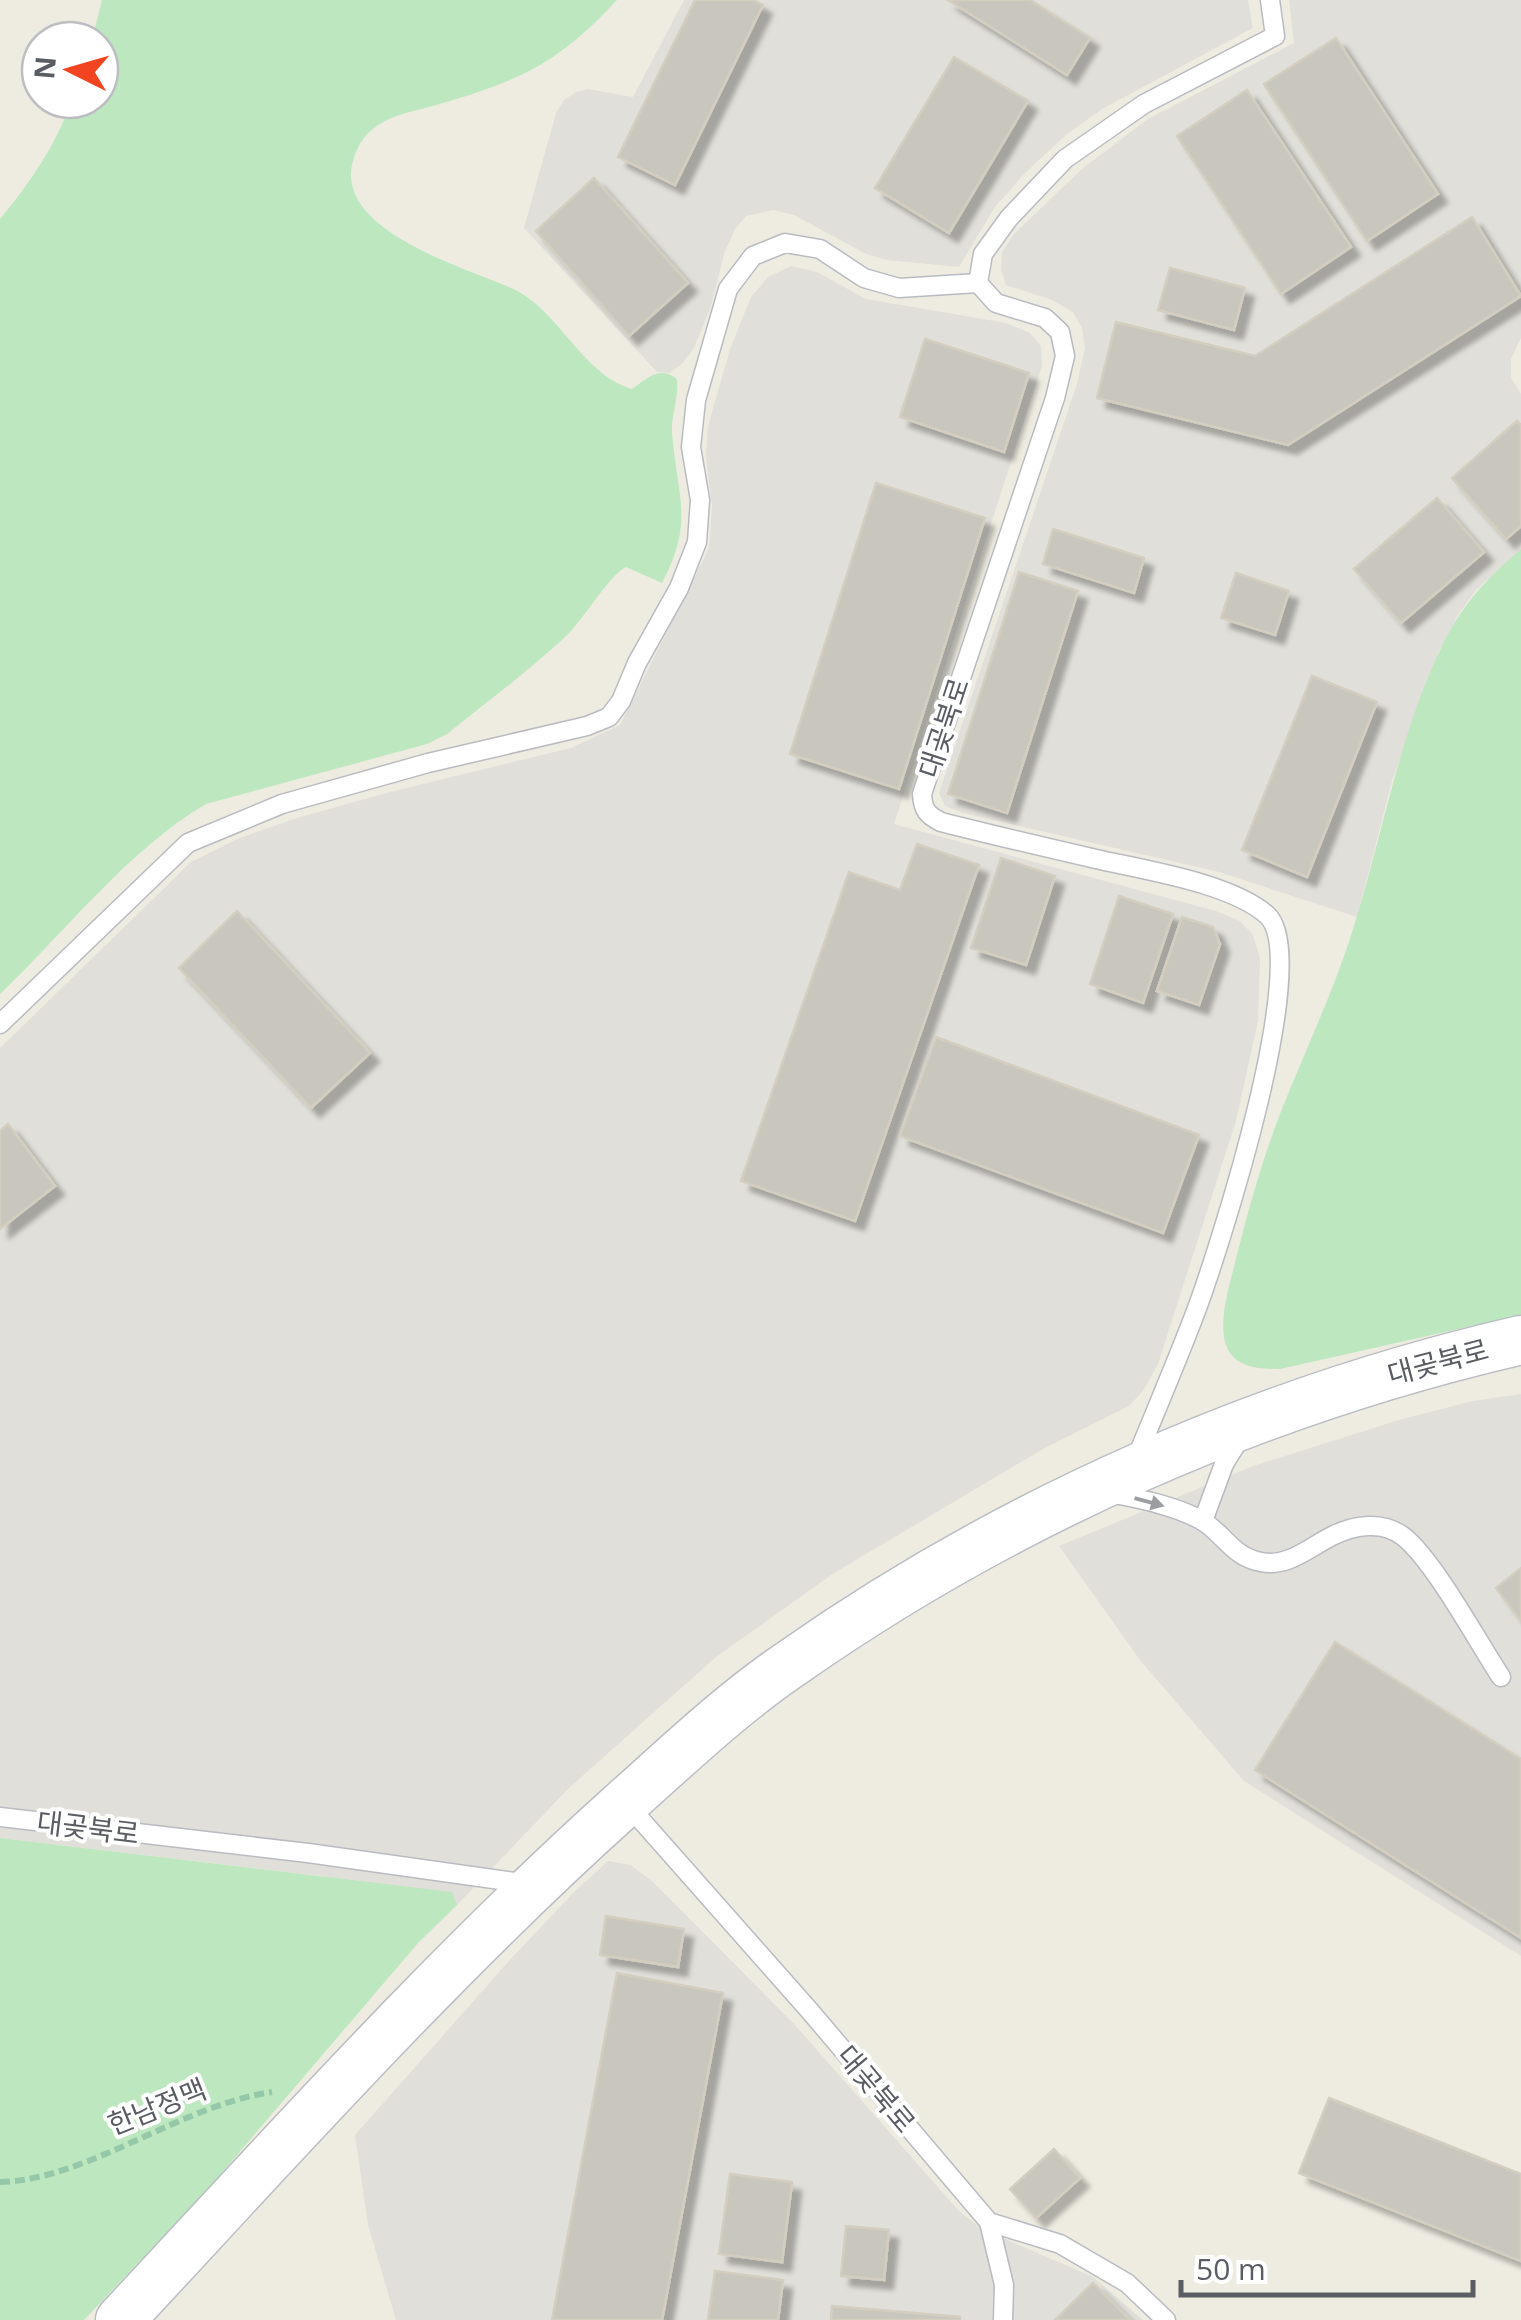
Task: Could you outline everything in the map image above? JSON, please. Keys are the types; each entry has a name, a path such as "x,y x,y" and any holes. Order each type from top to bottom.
{"street":[{"name":"대곶북로","path":"120,2320 334,2090 534,1884 786,1666 935,1572 1112,1480 1347,1387 1521,1340"}],"lane":[{"path":"0,1024 188,843 282,804 428,763 587,726 608,717 621,701 697,542 700,500 692,447 696,400 728,290 752,256 785,242 820,249 864,278 899,288 978,283 983,254 1009,218 1065,159 1144,104 1275,36 1270,0"},
{"name":"대곶북로","path":"978,283 996,303 1045,318 1060,332 1065,356 1055,398 922,794 923,808 940,822 1242,896 1272,918 1280,950 1278,1010 1246,1153 1197,1309 1112,1480"},
{"path":"1203,1521 1224,1464 1250,1423"},
{"path":"1112,1480 1203,1521 1225,1544 1244,1557 1265,1564 1288,1560 1343,1530 1364,1525 1384,1527 1404,1536 1501,1676"},
{"name":"대곶북로","path":"626,1802 989,2222"},
{"name":"대곶북로","path":"0,1817 534,1884"},
{"path":"989,2222 1004,2284 1003,2320"},
{"path":"989,2222 1060,2244 1127,2283 1166,2320"}],"path":[{"name":"한남정맥","path":"0,2182 46,2174 234,2100 269,2092 334,2090"}],"shaded area":[{"path":"684,0 1248,0 1253,28 1102,109 1066,135 995,207 959,267 887,260 866,254 794,215 773,210 746,216 735,229 724,254 711,306 694,348 669,373 657,372 524,228 556,113 564,100 588,89 633,97"},
{"path":"1289,0 1521,0 1521,338 1511,359 1511,378 1521,394 1521,549 1476,590 1439,651 1392,781 1357,917 1219,872 963,813 945,806 939,793 1077,384 1085,348 1082,328 1073,312 1052,300 1006,285 1001,270 1002,252 1014,234 1083,168 1148,119 1294,43"},
{"path":"791,266 817,272 866,299 1006,323 1030,333 1041,346 1042,366 894,824 1216,911 1240,921 1253,935 1260,958 1258,1021 1236,1121 1158,1364 1129,1406 1043,1449 834,1573 716,1657 569,1788 457,1905 322,1876 0,1838 0,1048 191,862 237,839 297,818 571,748 620,725 709,548 712,506 706,457 708,426 730,349 751,297 768,277"},
{"path":"1521,1394 1521,1956 1244,1781 1140,1660 1059,1546 1253,1466 1402,1419 1473,1401"},
{"path":"608,1861 631,1865 654,1883 795,2025 959,2211 982,2229 1093,2277 1143,2320 396,2320 368,2225 355,2135 508,1962"}],"green space":[{"path":"102,0 617,0 576,39 529,71 379,125 358,148 352,185 363,207 382,226 435,257 528,298 598,370 614,381 632,389 659,373 677,379 672,433 681,525 662,583 626,567 564,638 447,734 427,744 206,804 178,822 124,867 0,994 0,219 41,163 64,120 120,120 120,20 97,20"},
{"path":"1521,549 1521,1315 1280,1369 1247,1365 1228,1351 1224,1311 1267,1150 1349,942 1404,747 1427,681 1448,633 1466,606"},
{"path":"0,1838 452,1892 457,1905 418,1943 208,2189 84,2320 0,2320"}],"building":[{"path":"695,0 753,0 763,5 675,185 618,157"},
{"path":"948,0 1030,0 1090,38 1067,75"},
{"path":"1336,38 1438,194 1367,241 1264,84"},
{"path":"954,57 1028,101 949,233 875,188"},
{"path":"1247,90 1351,247 1281,294 1177,136"},
{"path":"594,178 688,283 629,336 536,231"},
{"path":"1472,217 1521,296 1288,445 1097,398 1116,322 1255,356"},
{"path":"1170,268 1245,288 1234,330 1158,310"},
{"path":"925,339 1029,373 1004,452 900,417"},
{"path":"1517,421 1521,425 1521,526 1506,539 1452,478"},
{"path":"876,483 985,518 899,789 790,754"},
{"path":"1437,498 1484,552 1401,623 1354,569"},
{"path":"1053,529 1144,558 1134,593 1043,564"},
{"path":"1019,572 1078,591 1007,813 948,794"},
{"path":"1236,573 1289,591 1275,635 1221,618"},
{"path":"1312,676 1377,702 1307,877 1242,850"},
{"path":"917,844 979,865 855,1221 741,1181 849,872 900,890"},
{"path":"1001,858 1055,876 1026,965 971,948"},
{"path":"1119,896 1173,914 1143,1003 1090,984"},
{"path":"237,911 370,1053 311,1108 179,968"},
{"path":"1182,917 1213,927 1220,944 1199,1005 1157,991"},
{"path":"936,1037 1199,1135 1163,1233 900,1136"},
{"path":"8,1124 55,1186 0,1229 0,1131"},
{"path":"1521,1568 1521,1621 1496,1588"},
{"path":"1335,1642 1521,1759 1521,1938 1255,1770"},
{"path":"606,1916 684,1929 678,1967 600,1955"},
{"path":"617,1973 723,1993 662,2320 552,2320"},
{"path":"1329,2098 1521,2174 1521,2261 1299,2173"},
{"path":"1054,2149 1080,2178 1036,2218 1010,2189"},
{"path":"730,2174 792,2182 782,2262 719,2254"},
{"path":"846,2226 889,2230 884,2280 841,2276"},
{"path":"715,2271 783,2280 778,2320 708,2320"},
{"path":"1093,2283 1130,2320 1055,2320"},
{"path":"832,2306 960,2317 960,2320 831,2320"}]}
